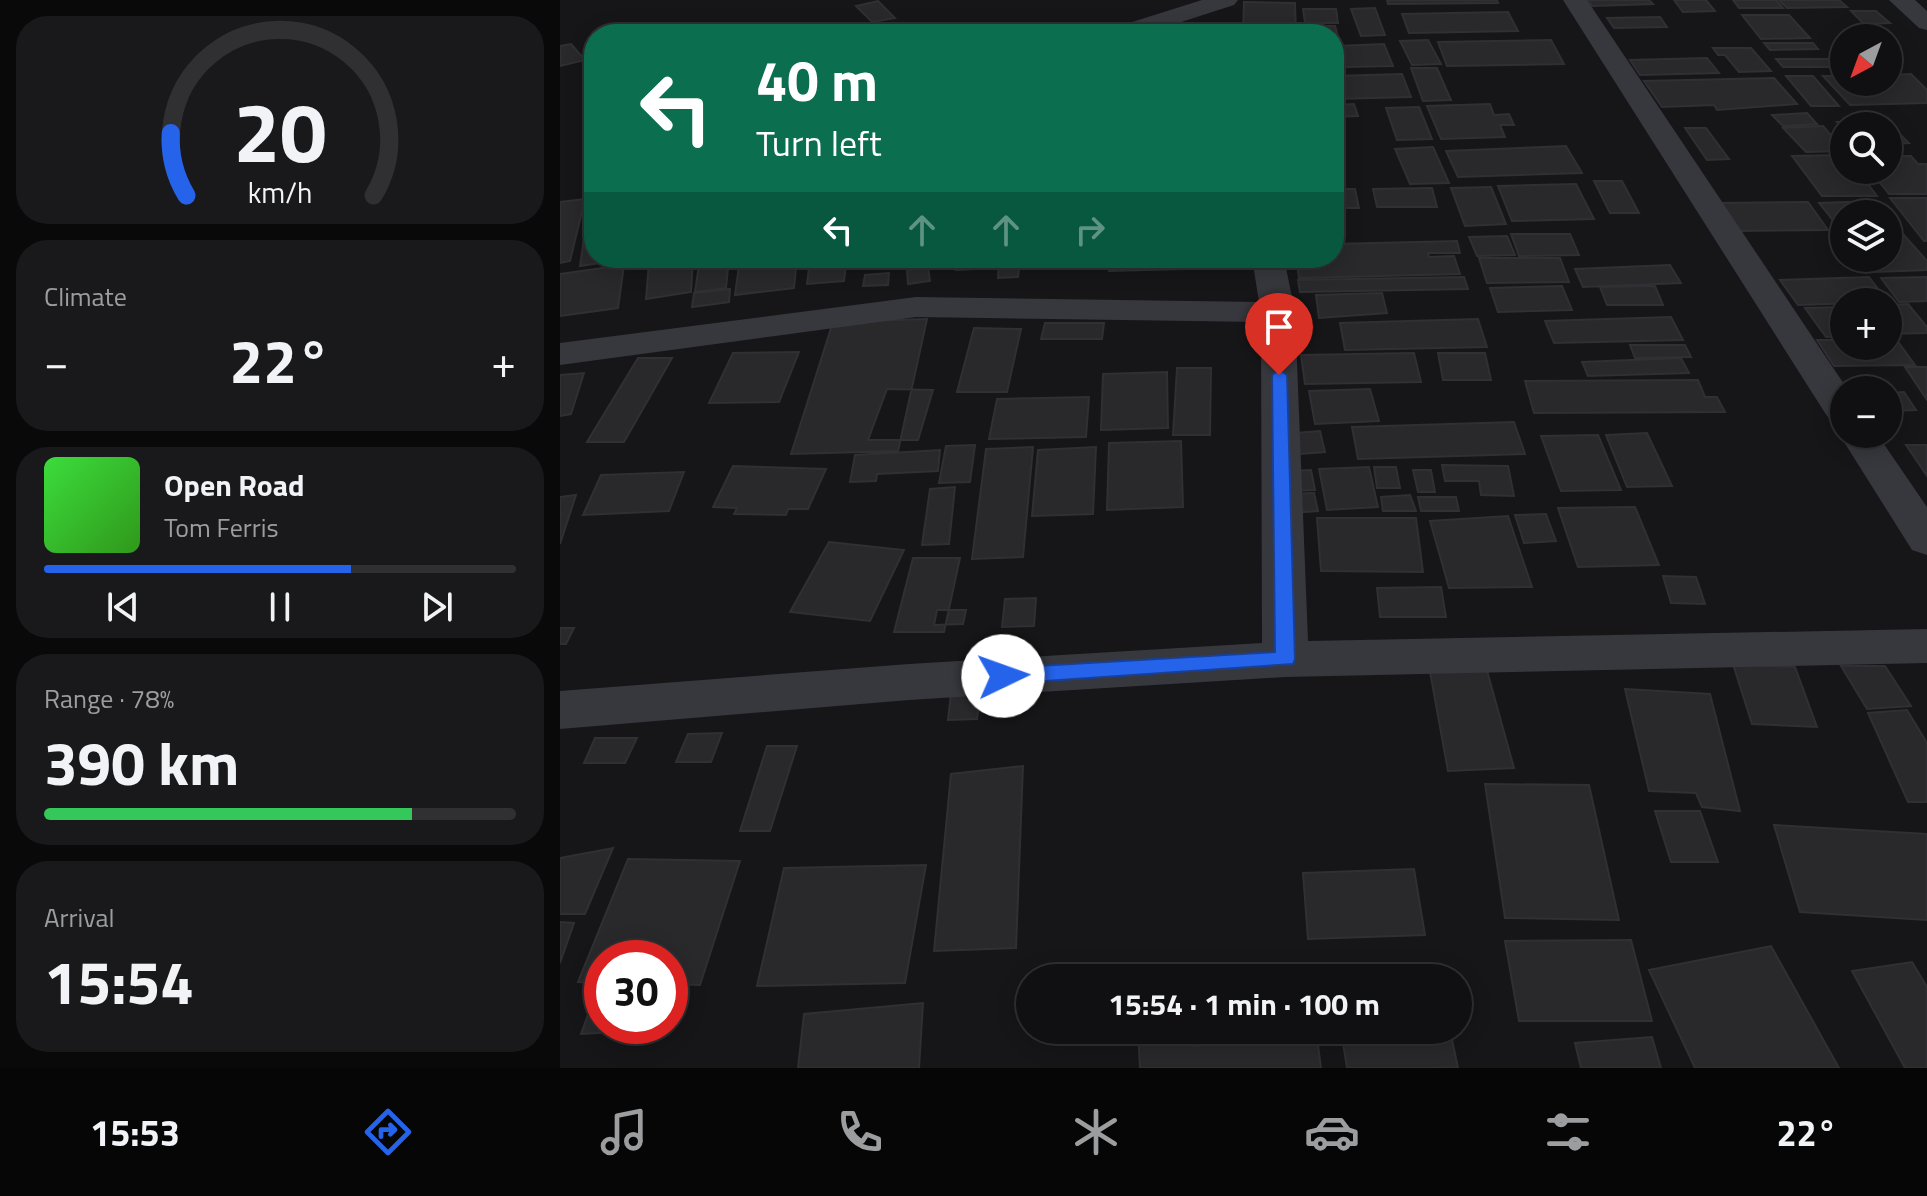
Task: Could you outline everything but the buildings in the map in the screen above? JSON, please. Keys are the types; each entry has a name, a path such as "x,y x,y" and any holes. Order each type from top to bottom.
{"street":[{"path":"1575,0 1830,392"},
{"path":"1901,0 1927,23"},
{"path":"1160,24 1225,8"},
{"path":"1270,268 1278,312 1285,659"},
{"path":"560,354 916,307 1278,312"},
{"path":"1867,448 1927,540"},
{"path":"560,710 909,682 1285,659 1927,646"}],"route":[{"path":"1003,676 1285,659 1279,375"}]}
